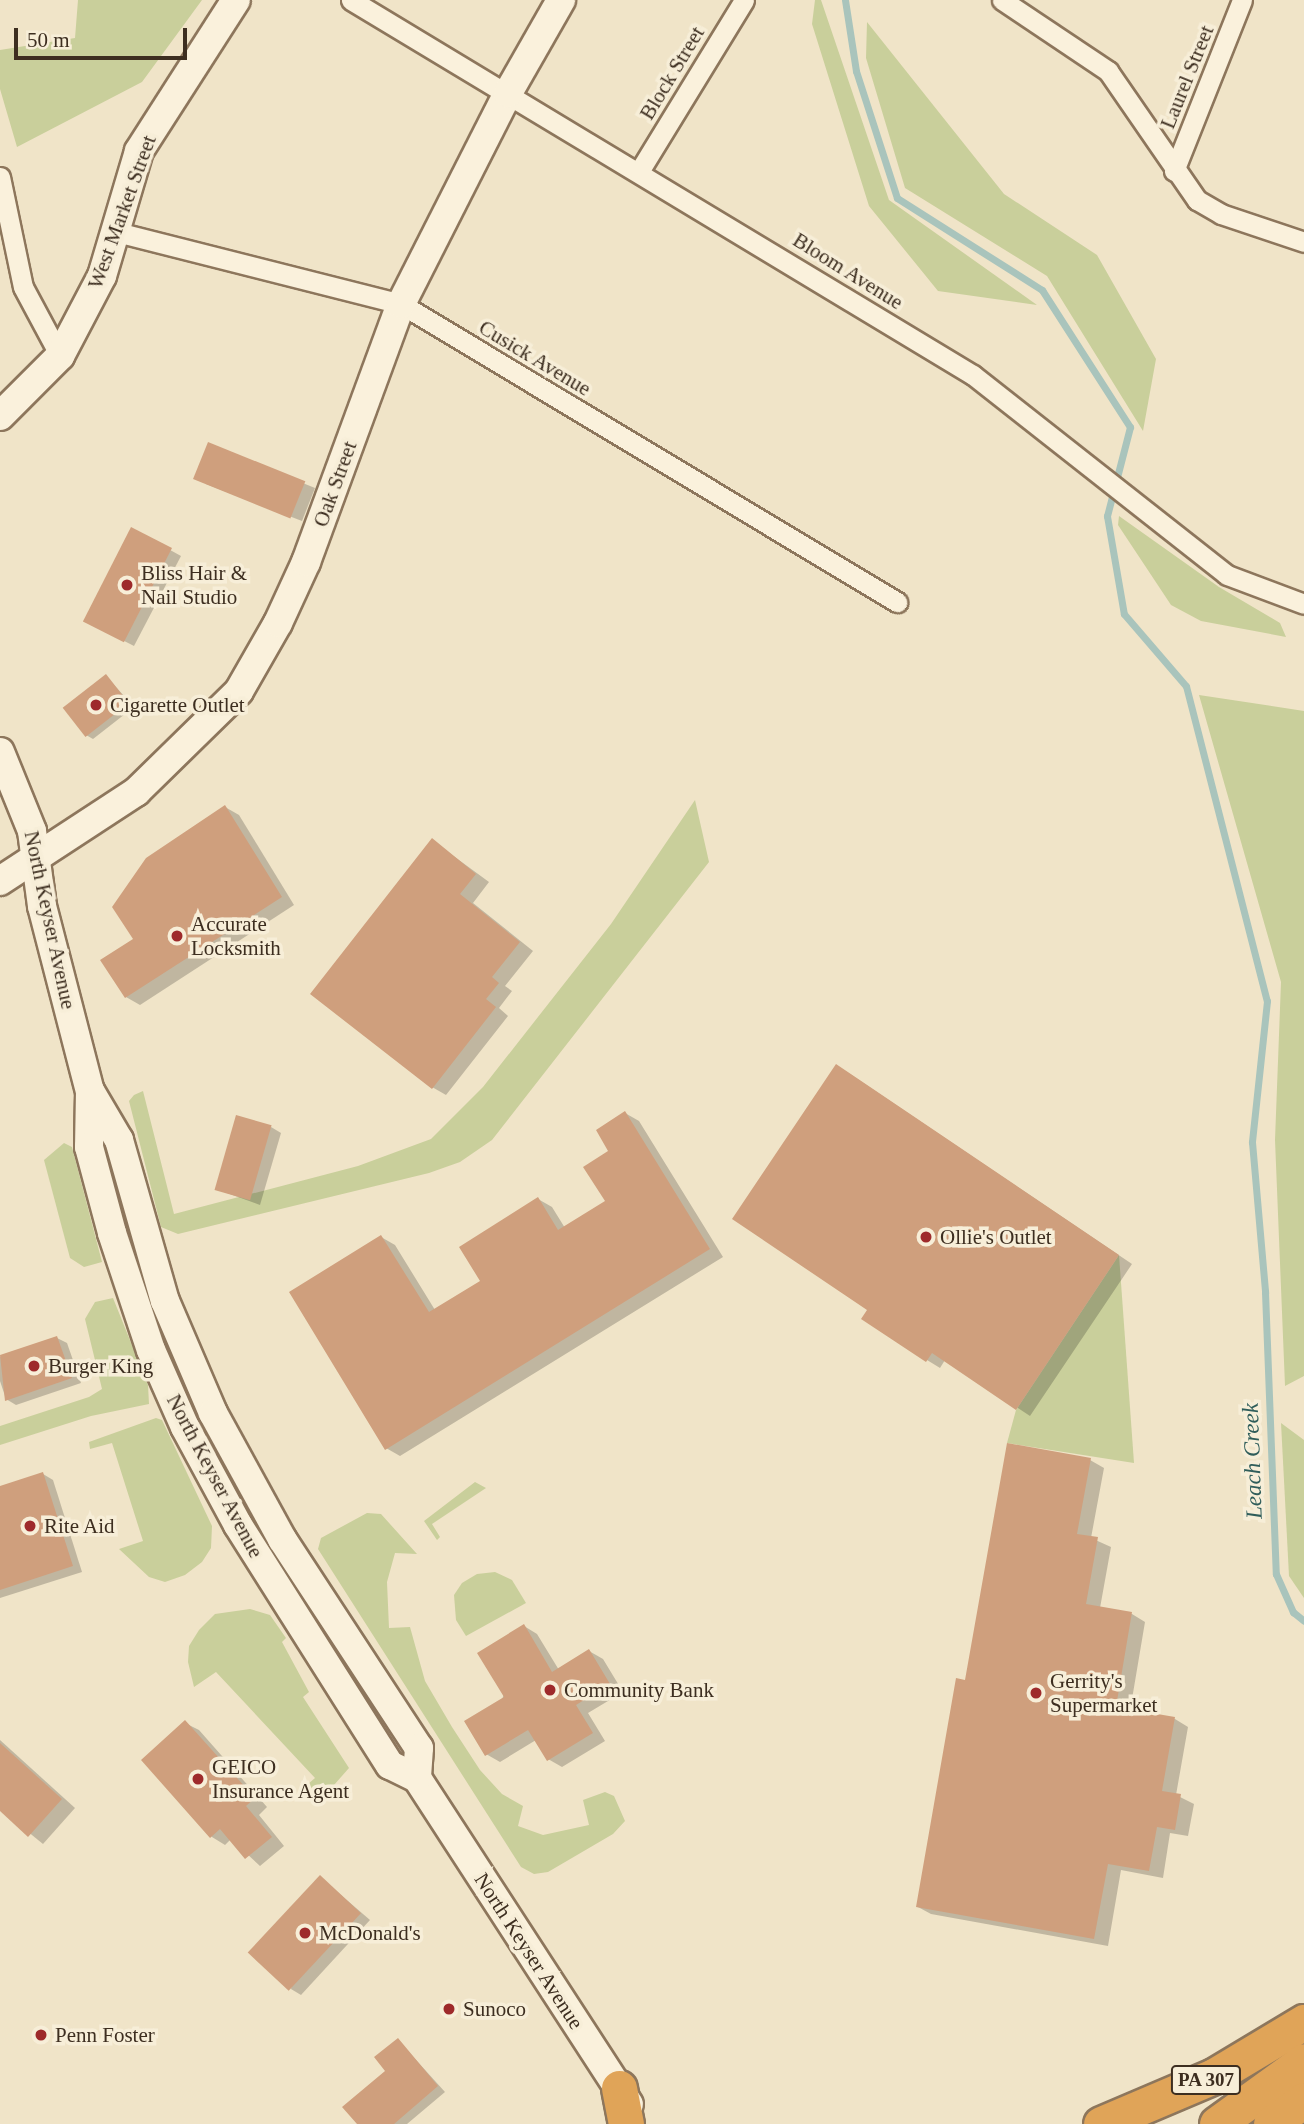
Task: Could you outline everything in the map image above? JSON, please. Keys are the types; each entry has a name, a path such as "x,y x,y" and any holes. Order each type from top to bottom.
{"highway":[{"name":"PA 307","path":"1101,2124 1214,2076 1304,2022"},
{"path":"1217,2124 1304,2061"},
{"path":"619,2088 626,2124"},
{"path":"1270,2124 1304,2099"}],"main road":[{"name":"West Market Street","path":"0,416 60,356 102,276 139,151 236,0"},
{"name":"Oak Street","path":"0,881 136,792 239,691 278,623 306,562 401,304 508,93 561,0"},
{"name":"North Keyser Avenue","path":"0,752 32,831 42,906 90,1091 89,1147 112,1233 151,1350 185,1427 245,1536 390,1765 416,1778 642,2124"}],"street":[{"name":"Bloom Avenue","path":"351,0 640,170 973,375 1227,575 1304,604"},
{"name":"Block Street","path":"640,170 744,0"},
{"path":"1002,0 1108,71 1174,172 1197,200 1221,214 1304,242"},
{"name":"Laurel Street","path":"1174,172 1242,0"},
{"path":"0,177 23,287 60,356"},
{"name":"Cusick Avenue","path":"117,232 401,304 897,602"}],"green space":[{"path":"78,0 202,0 142,82 17,147 0,89 0,50 75,38"},
{"path":"815,0 821,0 889,200 1037,305 938,291 869,206 812,24"},
{"path":"867,22 1004,194 1097,255 1156,359 1143,431 1047,276 905,188 866,58"},
{"path":"1119,516 1219,587 1280,623 1286,637 1201,621 1171,605 1118,525"},
{"path":"1199,695 1304,711 1304,1376 1285,1386 1275,1140 1281,982"},
{"path":"695,800 709,862 492,1140 460,1162 429,1173 178,1234 161,1227 129,1101 134,1095 143,1091 174,1214 358,1166 431,1139 483,1087 611,924"},
{"path":"64,1143 72,1147 102,1262 84,1267 70,1258 44,1160"},
{"path":"1119,1255 1134,1463 1007,1443 1016,1410"},
{"path":"113,1298 148,1385 149,1404 91,1416 0,1445 0,1426 89,1397 102,1389 85,1319 95,1302"},
{"path":"156,1418 162,1420 212,1526 211,1548 202,1562 185,1575 165,1582 149,1577 119,1549 143,1541 112,1443 90,1449 89,1442"},
{"path":"1281,1423 1304,1440 1304,1598 1289,1576"},
{"path":"475,1482 486,1488 432,1524 440,1537 437,1540 424,1521"},
{"path":"367,1513 381,1514 417,1554 395,1553 387,1582 389,1628 410,1627 425,1681 452,1727 480,1770 502,1794 523,1806 518,1826 543,1835 589,1825 583,1800 605,1792 614,1796 625,1821 613,1834 548,1872 534,1874 521,1867 318,1549 321,1538"},
{"path":"495,1572 512,1580 526,1603 466,1636 456,1620 454,1595 462,1583 477,1574"},
{"path":"250,1609 270,1615 286,1638 282,1642 309,1692 303,1697 349,1768 319,1802 301,1790 315,1778 216,1672 194,1687 188,1662 189,1646 199,1630 215,1614"}],"building":[{"path":"208,442 305,481 290,518 193,479"},
{"name":"Bliss Hair & Nail Studio","path":"131,527 172,548 124,642 83,621"},
{"name":"Cigarette Outlet","path":"106,674 129,703 85,737 63,708"},
{"path":"225,805 282,897 125,998 100,960 133,939 112,907 146,858"},
{"path":"432,838 476,874 460,894 520,942 492,977 499,983 486,999 496,1007 432,1089 310,994"},
{"name":"Ollie's Outlet","path":"836,1064 1119,1255 1016,1410 932,1353 926,1362 861,1319 867,1310 732,1219"},
{"path":"625,1111 710,1249 385,1450 289,1292 381,1235 429,1312 480,1281 459,1247 538,1197 558,1230 605,1201 583,1167 608,1151 596,1130"},
{"path":"236,1115 272,1125 250,1200 215,1190"},
{"name":"Burger King","path":"57,1336 72,1378 5,1401 0,1355"},
{"name":"Gerrity's Supermarket","path":"1007,1443 1091,1458 1077,1534 1098,1537 1086,1604 1132,1612 1116,1707 1175,1717 1162,1791 1181,1794 1175,1830 1157,1827 1149,1871 1108,1864 1094,1939 916,1907 956,1678 965,1680"},
{"name":"Rite Aid","path":"43,1472 73,1566 0,1590 0,1486"},
{"name":"Community Bank","path":"524,1624 552,1672 589,1649 610,1684 576,1705 593,1733 547,1761 528,1730 485,1756 464,1721 504,1697 477,1653"},
{"name":"GEICO Insurance Agent","path":"185,1720 255,1798 246,1806 272,1837 245,1859 220,1829 210,1838 141,1760"},
{"path":"0,1743 62,1799 28,1837 0,1811"},
{"name":"McDonald's","path":"320,1875 361,1913 289,1991 248,1953"},
{"path":"398,2038 438,2086 394,2124 357,2124 342,2107 385,2071 374,2057"}],"waterway":[{"name":"Leach Creek","path":"845,0 856,71 897,198 1042,290 1130,427 1107,516 1124,614 1186,686 1267,1001 1252,1142 1265,1292 1276,1574 1293,1612 1304,1621"}],"place":[{"name":"Bliss Hair & Nail Studio","path":"127,585"},
{"name":"Cigarette Outlet","path":"96,705"},
{"name":"Accurate Locksmith","path":"177,936"},
{"name":"Ollie's Outlet","path":"926,1237"},
{"name":"Burger King","path":"34,1366"},
{"name":"Rite Aid","path":"30,1526"},
{"name":"Community Bank","path":"550,1690"},
{"name":"Gerrity's Supermarket","path":"1036,1693"},
{"name":"GEICO Insurance Agent","path":"198,1779"},
{"name":"McDonald's","path":"305,1933"},
{"name":"Sunoco","path":"449,2009"},
{"name":"Penn Foster","path":"41,2035"}]}
